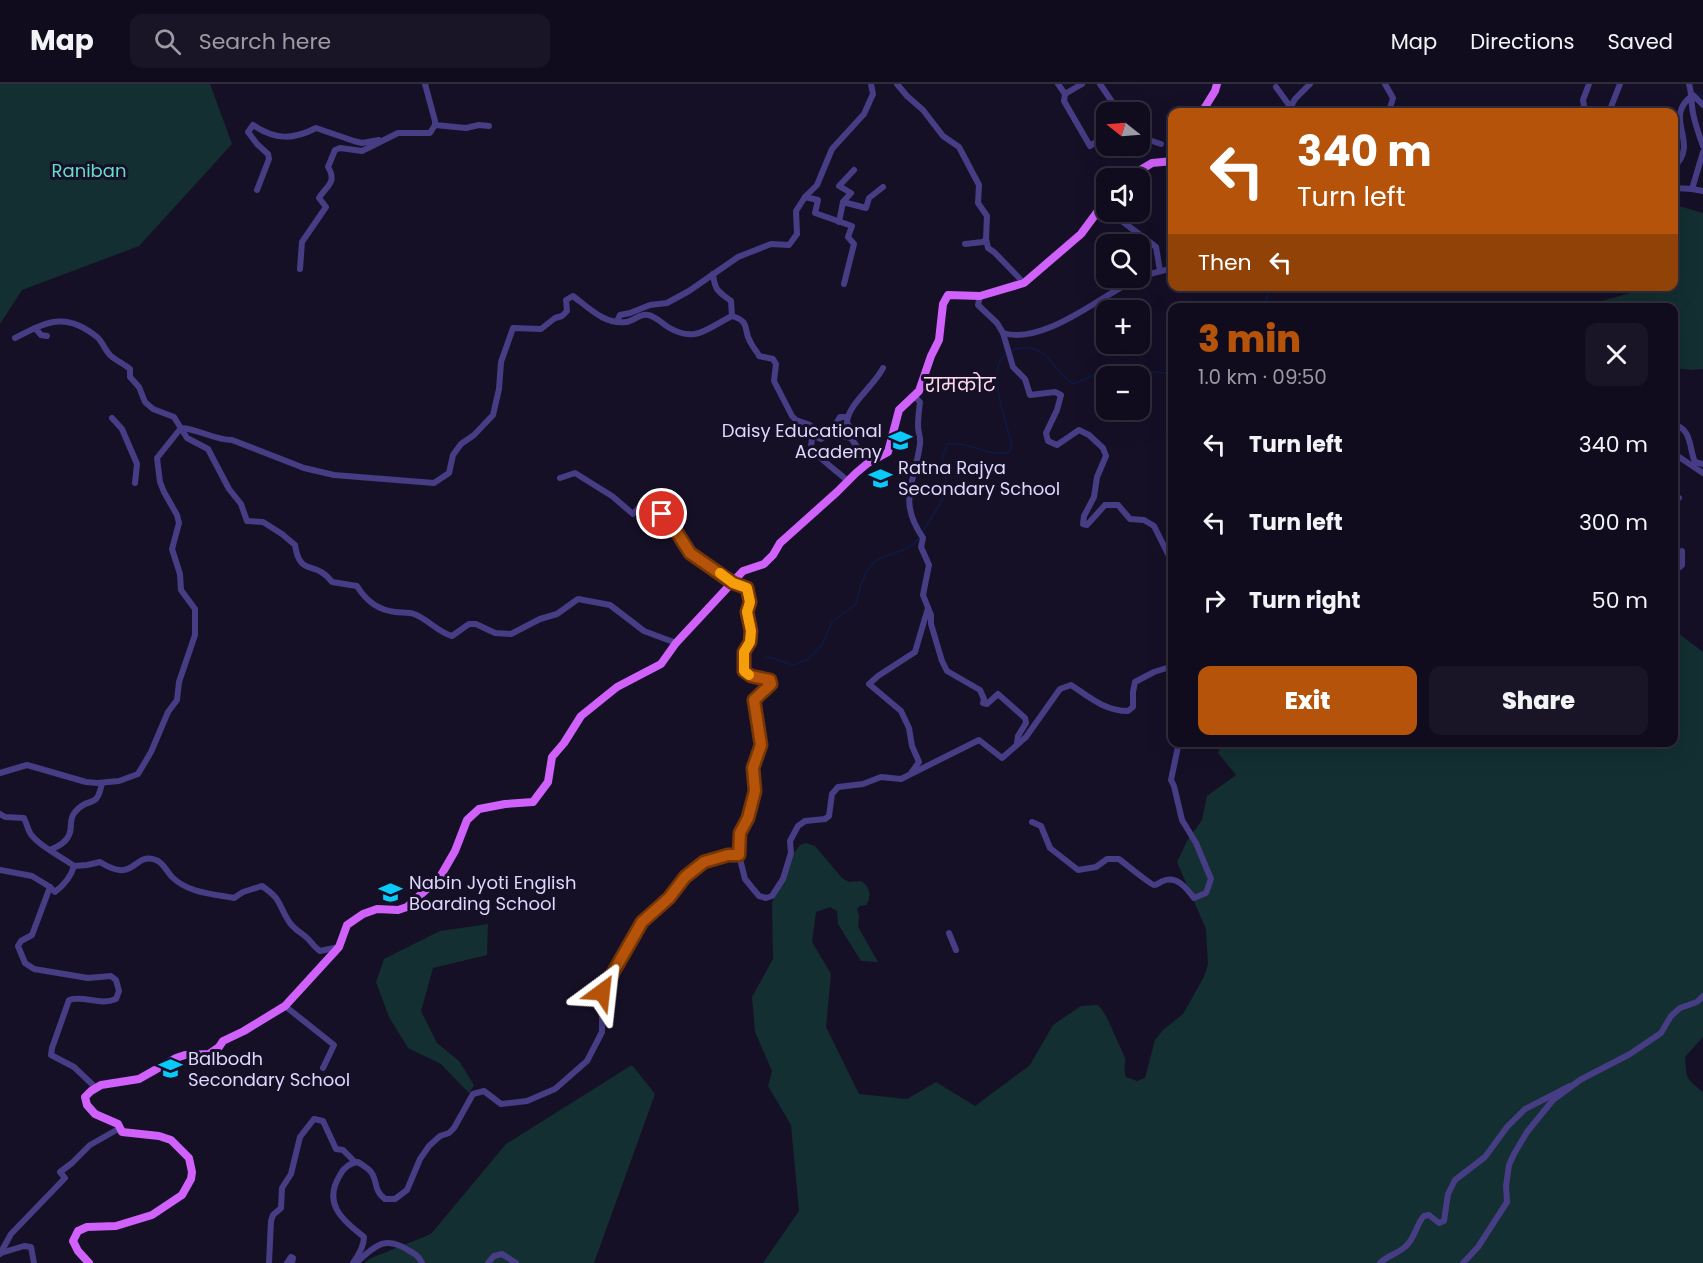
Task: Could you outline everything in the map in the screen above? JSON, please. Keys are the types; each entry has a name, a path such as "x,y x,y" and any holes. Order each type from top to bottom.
{"main road":[{"path":"1204,108 1217,84"},
{"path":"1144,168 1152,163 1168,161"},
{"path":"89,1263 78,1251 73,1241 78,1231 87,1227 116,1226 146,1218 182,1195 191,1179 192,1172 189,1158 171,1140 159,1136 122,1132 118,1124 95,1114 87,1105 85,1097 95,1087 139,1079 176,1058 185,1055 209,1054 223,1041 285,1006 339,947 347,925 363,914 377,909 398,910 407,907 440,877 455,851 467,820 479,809 533,802 548,782 552,757 581,716 617,687 661,664 676,643 743,571 764,564 780,543 848,481 868,463 888,452 900,410 921,386 939,340 943,304 946,297 948,295 980,296 1024,283 1081,234 1096,214"}],"street":[{"path":"300,269 302,242 326,207 319,198 331,184 333,177 328,167 332,154 340,148 362,151 398,132 430,133 435,125 425,84"},
{"path":"617,321 620,315 640,308 667,303 689,291 738,257 753,250 771,244 789,245 797,234 796,211 817,185 832,149 864,114 873,94 871,84"},
{"path":"897,84 923,110 943,136 959,147 979,185 978,203 987,216 988,248 1024,283"},
{"path":"1058,84 1065,94 1064,101 1090,146 1096,142"},
{"path":"1065,94 1082,84"},
{"path":"1100,84 1112,102"},
{"path":"1292,108 1295,99 1310,84"},
{"path":"1385,84 1394,98 1390,108"},
{"path":"1584,108 1583,100 1589,84"},
{"path":"1611,108 1620,84"},
{"path":"1689,84 1693,95 1692,110 1703,146"},
{"path":"1276,87 1289,108"},
{"path":"1693,95 1703,105"},
{"path":"1678,161 1684,152 1680,107 1693,95"},
{"path":"257,190 268,154 248,132 253,125 267,134 281,138 298,136 316,128 363,143 380,140"},
{"path":"435,125 466,128 479,125 489,126"},
{"path":"1150,140 1161,144"},
{"path":"1692,189 1701,169 1703,152"},
{"path":"839,222 843,202 851,194 839,186 854,170"},
{"path":"843,202 866,208 869,198 883,187"},
{"path":"1678,188 1703,191"},
{"path":"805,197 818,200 815,213 852,226 848,237 854,244 844,284"},
{"path":"1124,222 1156,247 1160,271"},
{"path":"965,244 982,242 986,239"},
{"path":"1003,333 1020,336 1042,330 1083,312 1131,282 1168,269"},
{"path":"713,273 720,295 731,301 732,316"},
{"path":"181,428 195,430 223,440 232,440 304,468 334,475 434,483 449,473 453,455 461,444 474,435 493,415 499,389 501,362 513,328 541,328 567,311 566,300 573,296 604,320 626,322 643,315 650,315 670,329 695,336 732,316"},
{"path":"980,296 978,305 997,323 1003,333 1013,367 1025,379 1030,395 1055,392 1060,394 1057,410 1046,433 1048,441 1057,445 1079,430 1089,435 1106,451 1097,477 1094,496 1084,516 1083,524 1087,525 1105,505 1118,505 1130,519 1144,520 1154,526 1168,554"},
{"path":"732,316 745,323 751,344 759,356 773,359 776,364 774,381 778,392 796,420 810,425 813,429 811,447 818,456 848,481"},
{"path":"15,338 50,322 67,321 84,327 97,337 111,356 130,369 130,377 139,387 145,402 153,409 174,417 187,438 208,449 229,489 241,504 247,520 263,522 282,534 295,545 296,558 305,567 315,568 325,573 332,582 357,586 364,597 376,607 391,612 415,614 442,633 452,636 470,624 476,624 495,633 511,634 540,619 557,614 578,599 610,605 644,631 676,643"},
{"path":"35,328 42,335 47,336"},
{"path":"868,463 851,438 852,430 847,423 847,417 883,368"},
{"path":"914,396 920,402 918,426 921,443 917,467 909,489 910,508 923,538 921,547 929,565 923,595 931,615 931,624 947,671 980,690 984,699 983,703 987,704 998,694 1025,718 1026,723 1018,736 1017,743"},
{"path":"812,435 821,439 830,433 840,417 847,417"},
{"path":"112,418 122,429 137,464 135,483"},
{"path":"1678,426 1689,437 1695,462 1703,464"},
{"path":"0,772 27,765 86,782 119,781 138,774 151,752 168,712 177,700 179,682 195,635 195,609 181,590 180,574 172,549 179,523 160,482 157,458 181,428"},
{"path":"830,433 851,438"},
{"path":"1678,457 1703,473"},
{"path":"560,478 575,472 612,496 633,514 646,500 649,500 676,531 690,553 733,583 747,588 750,595 747,612 751,631 750,642 744,652 744,671 751,676 770,680 771,684 754,700 761,745 753,768 755,791 748,818 740,833 739,855 745,879 759,896 766,898 772,896 783,879 791,853 790,841 795,830 805,821 825,819 829,816 832,794 838,787 862,784 881,777 901,779 979,740 1002,758 1026,737 1060,689 1071,685 1083,695 1109,709 1128,711 1133,707 1135,682 1168,668"},
{"path":"1678,568 1682,565 1682,551"},
{"path":"910,774 919,762 912,746 909,728 901,711 869,684 915,652 928,608"},
{"path":"1032,822 1041,826 1050,848 1078,870 1096,867 1107,859 1119,859 1127,867 1137,871 1148,884 1158,888 1164,880 1173,879 1185,887 1194,898 1206,893 1210,879 1196,843 1182,820 1171,780 1178,747"},
{"path":"50,850 62,843 69,835 70,820 76,810 84,803 94,801 99,797 102,783"},
{"path":"0,814 5,817 24,818 34,838 74,866 100,862 118,871 128,870 136,863 147,859 155,859 165,866 172,877 189,889 234,898 243,892 262,886 278,899 287,920 295,930 307,937 314,947 320,951 339,947"},
{"path":"269,1263 271,1221 273,1215 281,1208 282,1188 291,1174 300,1137 314,1119 322,1121 336,1149 343,1150 355,1162 372,1172 376,1189 381,1196 386,1199 395,1199 402,1195 410,1185 414,1171 429,1146 454,1128 473,1094 484,1091 501,1104 527,1101 563,1083 587,1062 600,1038 603,1023 600,996 642,922 669,898 697,866 714,858 739,855"},
{"path":"0,870 32,876 55,892 72,874 74,866"},
{"path":"50,887 32,935 21,941 18,946 25,963 34,969 88,978 111,976 116,980 118,991 116,999 97,1002 77,997 69,1000 52,1048 51,1055 74,1067 95,1087"},
{"path":"949,933 956,950"},
{"path":"1463,1263 1478,1247 1507,1202 1506,1186 1509,1165 1527,1132 1553,1100 1592,1073 1630,1054 1662,1033 1671,1016 1680,1008 1697,1002 1703,996"},
{"path":"285,1006 334,1045 323,1068"},
{"path":"1380,1263 1405,1248 1415,1235 1424,1216 1429,1215 1439,1223 1444,1221 1448,1194 1455,1180 1485,1156 1518,1115 1535,1102 1574,1085"},
{"path":"0,1253 11,1234 65,1178 60,1172 90,1145 120,1128"},
{"path":"354,1263 364,1237 343,1221 334,1205 332,1193 341,1172 355,1162"},
{"path":"354,1263 373,1247 387,1241 402,1246 420,1257 422,1263"},
{"path":"0,1253 24,1245 31,1247 34,1263"},
{"path":"488,1263 494,1256 502,1254 516,1263"},
{"path":"287,1263 291,1257 293,1258 292,1263"}],"green space":[{"name":"Raniban","path":"0,84 210,84 232,144 139,246 22,290 0,324"},
{"path":"1678,206 1703,213 1703,369 1678,368 1678,303 1595,303 1637,291 1678,291"},
{"path":"1678,633 1703,652 1703,1037 1685,1057 1688,1077 1703,1092 1703,1263 763,1263 799,1211 791,1125 768,1086 772,1071 755,1032 752,997 773,959 772,903 792,856 800,845 806,843 815,846 842,878 849,882 861,881 869,892 866,905 857,909 858,927 878,962 861,961 838,924 837,911 830,907 816,912 812,942 831,974 826,1027 859,1094 907,1099 936,1082 975,1106 1030,1065 1053,1025 1081,1006 1098,1005 1103,1011 1125,1058 1126,1077 1137,1081 1145,1078 1155,1040 1163,1030 1183,1014 1204,977 1208,964 1206,929 1177,862 1187,841 1202,820 1207,796 1236,775 1218,753 1220,747 1678,747"},
{"path":"488,924 487,955 433,968 421,1011 437,1043 459,1061 474,1085 469,1093 441,1064 408,1048 389,1017 376,982 384,959 440,931"},
{"path":"632,1065 655,1094 594,1263 365,1263 369,1259 431,1234 506,1144"}],"waterway":[{"path":"1697,93 1703,97"},
{"path":"1265,303 1269,291"},
{"path":"1012,350 1024,348 1041,352 1074,384 1117,365 1133,370 1168,372"},
{"path":"923,531 945,494 943,457 948,444 964,445 994,453 1009,452 1012,445 1000,403 997,379 1000,361 1007,354"},
{"path":"766,656 793,665 808,659 822,645 832,622 856,604 863,580 870,567 881,558 908,547 919,538"}],"slow traffic":[{"path":"720,573 733,583 747,588 750,595 747,612 751,631 750,642 744,652 744,671 749,675"}],"place":[{"name":"Daisy Educational Academy","path":"900,441"},
{"name":"Ratna Rajya Secondary School","path":"880,478"},
{"name":"Nabin Jyoti English Boarding School","path":"391,893"},
{"name":"Balbodh Secondary School","path":"170,1069"}],"district":[{"name":"रामकोट","path":"960,385"}],"route":[{"path":"602,992 637,928 669,898 685,877 704,862 728,855 739,855 740,833 748,818 755,791 754,762 761,745 754,700 771,684 770,680 747,675 744,671 744,652 750,642 751,631 747,612 750,595 747,588 733,583 690,553 662,514"}]}
